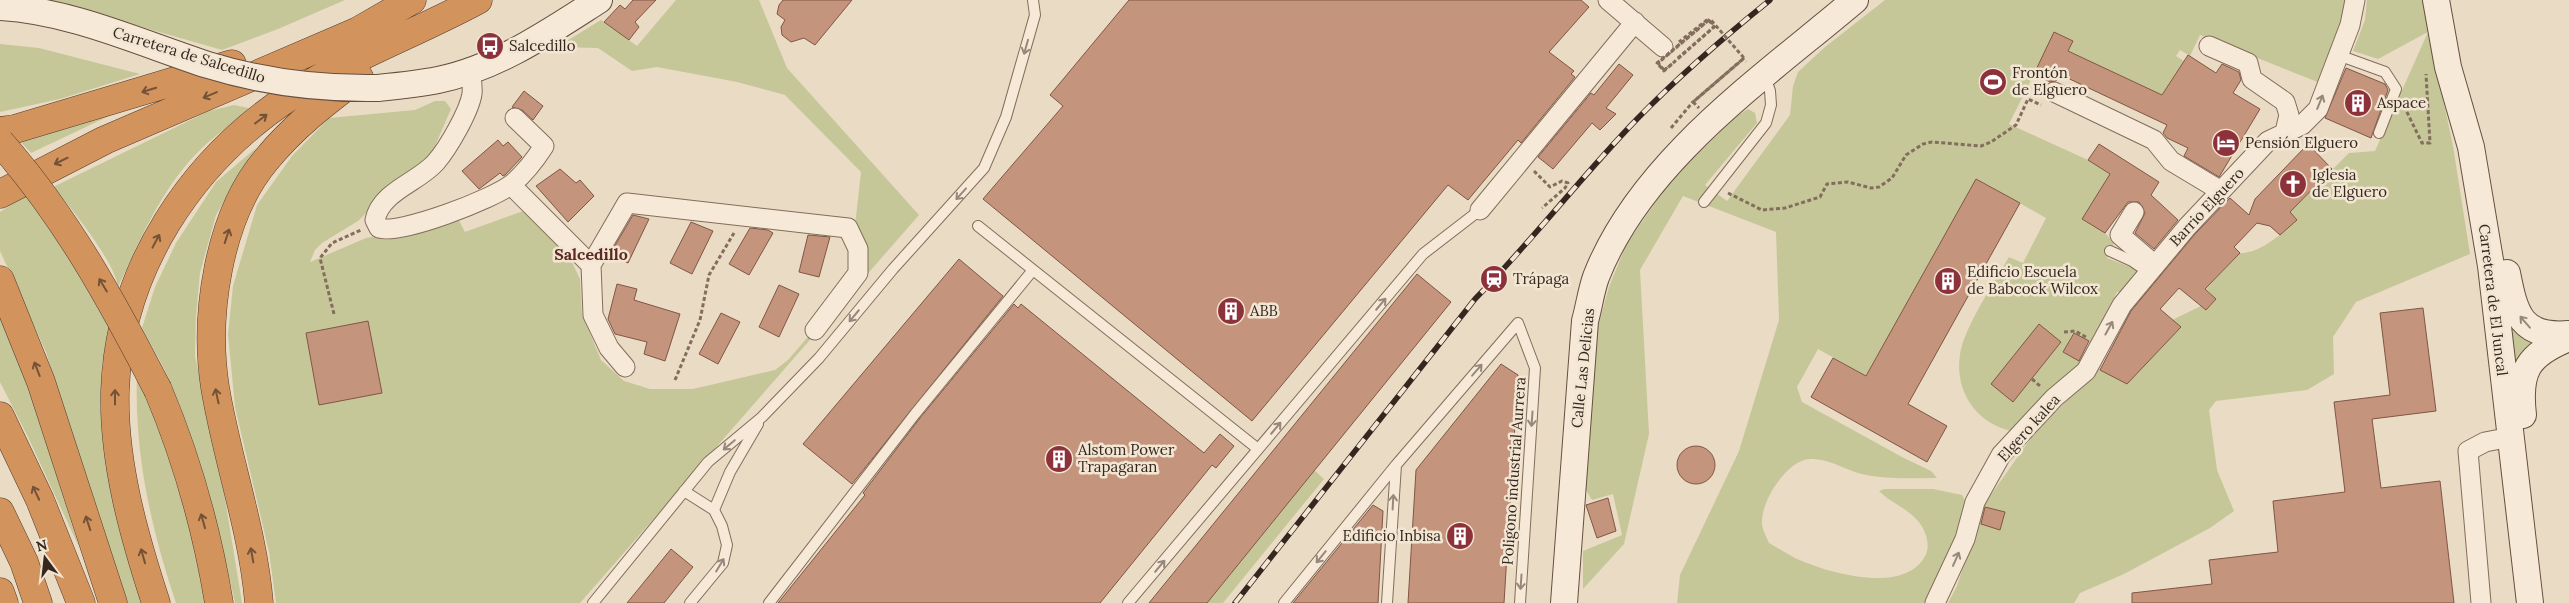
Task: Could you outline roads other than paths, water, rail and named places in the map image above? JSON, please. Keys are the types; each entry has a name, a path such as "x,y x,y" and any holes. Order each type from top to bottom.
{"highway":[{"path":"0,131 15,129 105,103 262,55 391,0"},
{"path":"0,194 105,140 358,32 412,0"},
{"path":"156,603 130,511 120,466 115,392 117,360 131,297 162,229 186,192 214,159 246,130 292,95 374,50 477,1"},
{"path":"259,603 248,530 216,388 210,344 216,278 227,235 243,197 265,161 307,116 372,68 433,33 477,1"},
{"path":"0,142 70,232 113,302 158,390 173,426 206,532 219,603"},
{"path":"0,280 41,382 113,603"},
{"path":"0,416 40,500 80,603"},
{"path":"0,512 24,562 38,603"},
{"path":"0,592 4,603"}],"street":[{"name":"Carretera de Salcedillo","path":"0,7 48,13 210,65 274,81 342,89 377,88 439,79 470,70 511,53 556,28 599,0"},
{"path":"1608,0 1663,47"},
{"name":"Calle Las Delicias","path":"1564,603 1585,321 1596,278 1614,240 1659,173 1705,127 1855,0"},
{"name":"Barrio Elguero","path":"2086,371 2122,305 2187,227 2268,141 2302,125 2318,109 2350,25 2355,0"},
{"name":"Carretera de El Juncal","path":"2439,2 2448,66 2470,147 2491,266 2530,603"},
{"path":"1480,210 1636,22"},
{"path":"2209,46 2248,63 2252,79 2285,102 2289,115 2285,132"},
{"path":"470,70 472,94 464,115 435,163 385,202 376,214 376,224 379,228 389,230 416,224 489,197 511,185 530,166 544,146 515,118"},
{"path":"2050,100 2154,140 2171,161 2221,192"},
{"path":"2470,147 2482,165 2494,198 2513,305 2524,323 2536,332 2553,336 2569,334"},
{"path":"511,185 592,265"},
{"path":"625,367 609,348 593,315 592,265 627,203 848,228 858,250 858,272 815,330"},
{"path":"2134,212 2120,235 2152,269"},
{"path":"2517,487 2527,455 2520,395 2522,378 2528,363 2541,351 2569,338"},
{"name":"Elgero kalea","path":"1936,603 1965,539 1975,502 2001,455 2054,398 2086,371"},
{"path":"2480,603 2468,451 2485,442 2511,437"}],"lane":[{"path":"593,603 708,462 762,417 819,358 893,269 984,168 1006,117 1035,15 1033,0"},
{"path":"2338,55 2386,72 2396,90 2379,133"},
{"path":"1704,202 1766,123 1771,105 1770,91 1765,76"},
{"path":"1128,603 1423,254 1480,210"},
{"path":"978,226 1258,449"},
{"path":"2110,251 2152,269"},
{"path":"769,603 915,414 1033,270"},
{"name":"Poligono industrial Aurrera","path":"1284,603 1396,465 1518,322 1535,368 1520,603"},
{"path":"714,510 730,472 762,417"},
{"path":"1387,603 1396,465"},
{"path":"684,491 714,510 722,526 727,545 724,563 690,603"}],"railway":[{"path":"1235,603 1475,299 1637,119 1702,58 1770,0"}],"place":[{"name":"Salcedillo","path":"490,46"},
{"name":"Frontón de Elguero","path":"1993,82"},
{"name":"Aspace","path":"2358,103"},
{"name":"Pensión Elguero","path":"2226,143"},
{"name":"Iglesia de Elguero","path":"2293,184"},
{"name":"Trápaga","path":"1494,279"},
{"name":"Edificio Escuela de Babcock Wilcox","path":"1948,281"},
{"name":"ABB","path":"1231,311"},
{"name":"Alstom Power Trapagaran","path":"1059,459"},
{"name":"Edificio Inbisa","path":"1460,536"}],"district":[{"name":"Salcedillo","path":"591,254"}]}
